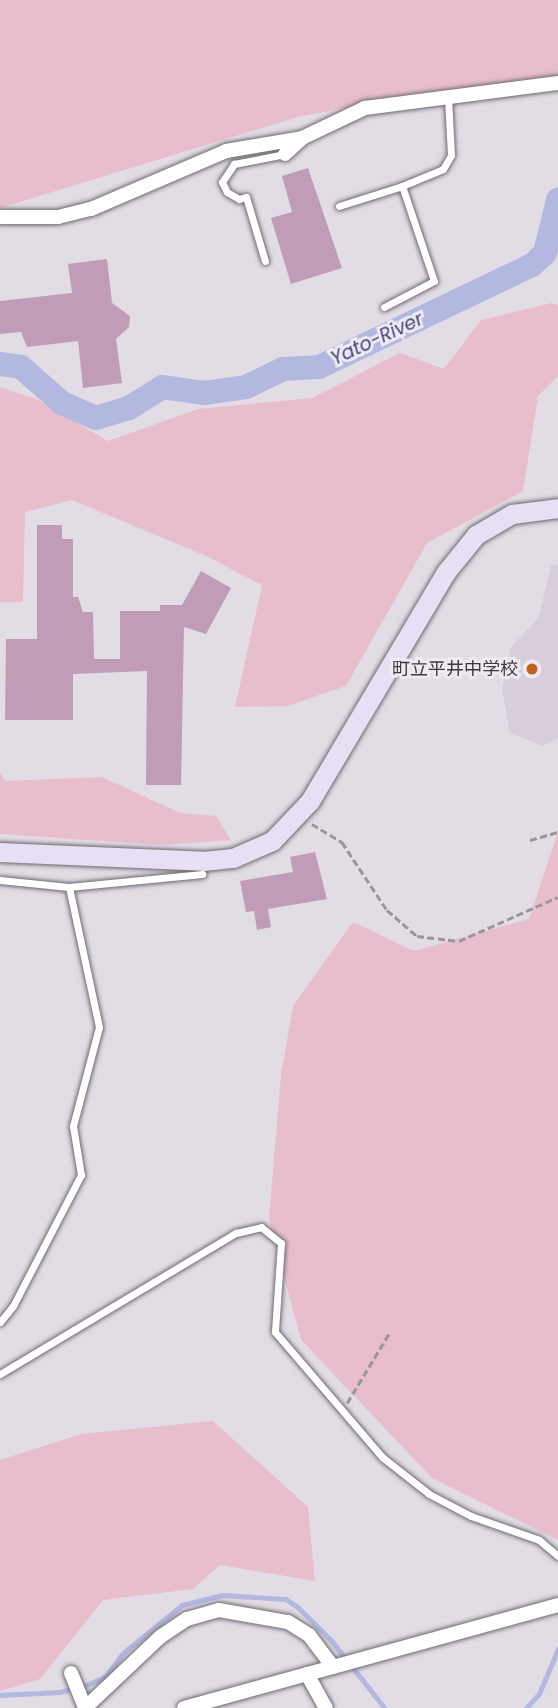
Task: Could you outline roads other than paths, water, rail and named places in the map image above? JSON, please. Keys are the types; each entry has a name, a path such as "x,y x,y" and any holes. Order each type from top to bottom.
{"street":[{"path":"0,217 58,217 91,209 226,151 302,138 365,108 558,83"},
{"path":"285,154 302,138"},
{"path":"0,852 218,860 254,851 299,817 446,572 476,535 512,514 558,508"},
{"path":"184,1708 558,1605"},
{"path":"73,1676 84,1705 160,1637 187,1619 219,1610 288,1622 309,1634 335,1666"},
{"path":"307,1674 326,1708"}],"lane":[{"path":"339,206 402,186 443,169 451,155 448,98"},
{"path":"265,261 246,197 239,199 227,192 222,182 234,164 285,154"},
{"path":"384,307 434,281 402,186"},
{"path":"0,880 69,887 202,874"},
{"path":"0,1322 20,1295 82,1175 73,1126 99,1027 69,887"},
{"path":"0,1374 236,1233 261,1227 281,1243 275,1332 341,1412 382,1457 429,1494 471,1516 539,1540 558,1556"}],"waterway":[{"name":"Yato-River","path":"0,364 21,367 62,403 96,418 129,408 162,387 204,393 246,387 283,369 319,367 532,265 545,253 558,200"},
{"path":"0,1695 60,1692 105,1677 123,1653 182,1605 222,1595 286,1599 298,1607 332,1641 385,1708"},
{"path":"526,1708 539,1694 558,1649"}],"place":[{"name":"町立平井中学校","path":"532,669"}]}
